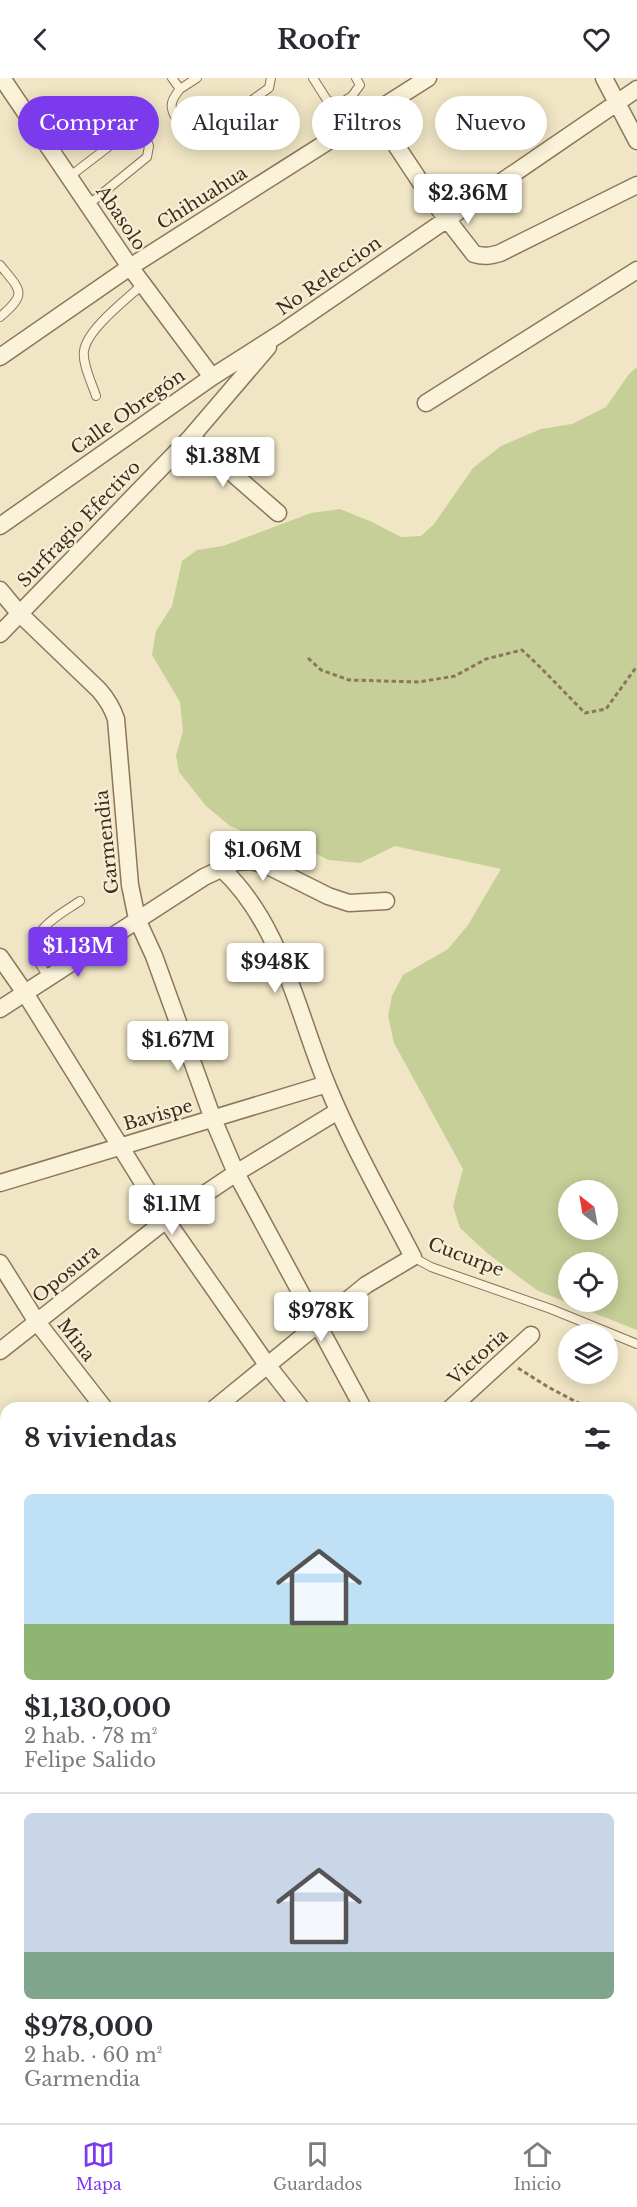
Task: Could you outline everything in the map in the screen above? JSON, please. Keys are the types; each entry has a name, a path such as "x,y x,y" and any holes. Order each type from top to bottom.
{"street":[{"name":"Abasolo","path":"2,78 130,267 212,377"},
{"name":"Chihuahua","path":"399,96 428,78"},
{"path":"604,78 637,141"},
{"name":"No Releccion","path":"281,333 637,89"},
{"name":"Chihuahua","path":"0,357 130,267 314,150"},
{"path":"400,150 474,254 489,256 637,184"},
{"path":"426,403 637,270"},
{"name":"Calle Obregón","path":"0,526 212,377 281,333"},
{"name":"Surfragio Efectivo","path":"0,634 191,437 281,333"},
{"path":"191,437 278,513"},
{"name":"Garmendia","path":"0,590 19,613 99,690 113,710 116,719 130,885 136,919 154,956 213,1119 236,1173 360,1402"},
{"path":"0,1009 136,919 221,868 236,862 251,861 266,865 328,896 349,903 386,901"},
{"path":"221,868 247,896 269,936 338,1111 413,1257"},
{"path":"0,957 25,993 166,1220 268,1366 296,1402"},
{"name":"Bavispe","path":"0,1184 327,1084"},
{"name":"Oposura","path":"0,1351 166,1220 236,1173 338,1111"},
{"name":"Cucurpe","path":"223,1402 366,1285 413,1257"},
{"name":"Mina","path":"0,1263 37,1322 99,1402"},
{"name":"Victoria","path":"463,1402 504,1358 531,1335"}],"lane":[{"path":"172,78 180,89"},
{"path":"197,78 180,89 172,100 171,108 187,132 194,134 211,128 269,88 272,78"},
{"path":"313,78 327,100 338,105 352,96 360,85 356,78"},
{"path":"69,177 125,134 138,131 145,135 148,146 147,157 88,204"},
{"path":"0,265 14,282 19,296 16,303 0,317"},
{"path":"96,396 83,352 88,340 104,321 143,284"},
{"path":"48,977 36,957 36,940 40,930 80,901"},
{"name":"Cucurpe","path":"413,1257 432,1267 551,1309 637,1344"}],"path":[{"path":"308,658 321,670 350,680 419,682 455,676 486,659 522,650 585,713 606,709 637,666"},
{"path":"504,1358 548,1387 577,1402"}],"green space":[{"path":"637,367 637,1330 591,1312 618,1312 618,1252 558,1252 558,1299 538,1291 487,1253 460,1228 453,1206 463,1169 394,1043 388,1016 392,996 403,975 448,949 468,925 501,869 395,846 360,863 328,860 281,834 253,836 230,826 206,806 179,772 176,755 183,731 180,702 152,655 156,631 172,606 182,561 197,550 223,546 311,513 340,509 401,537 421,536 434,524 473,468 501,446 541,429 572,424 606,407 629,374"}]}
